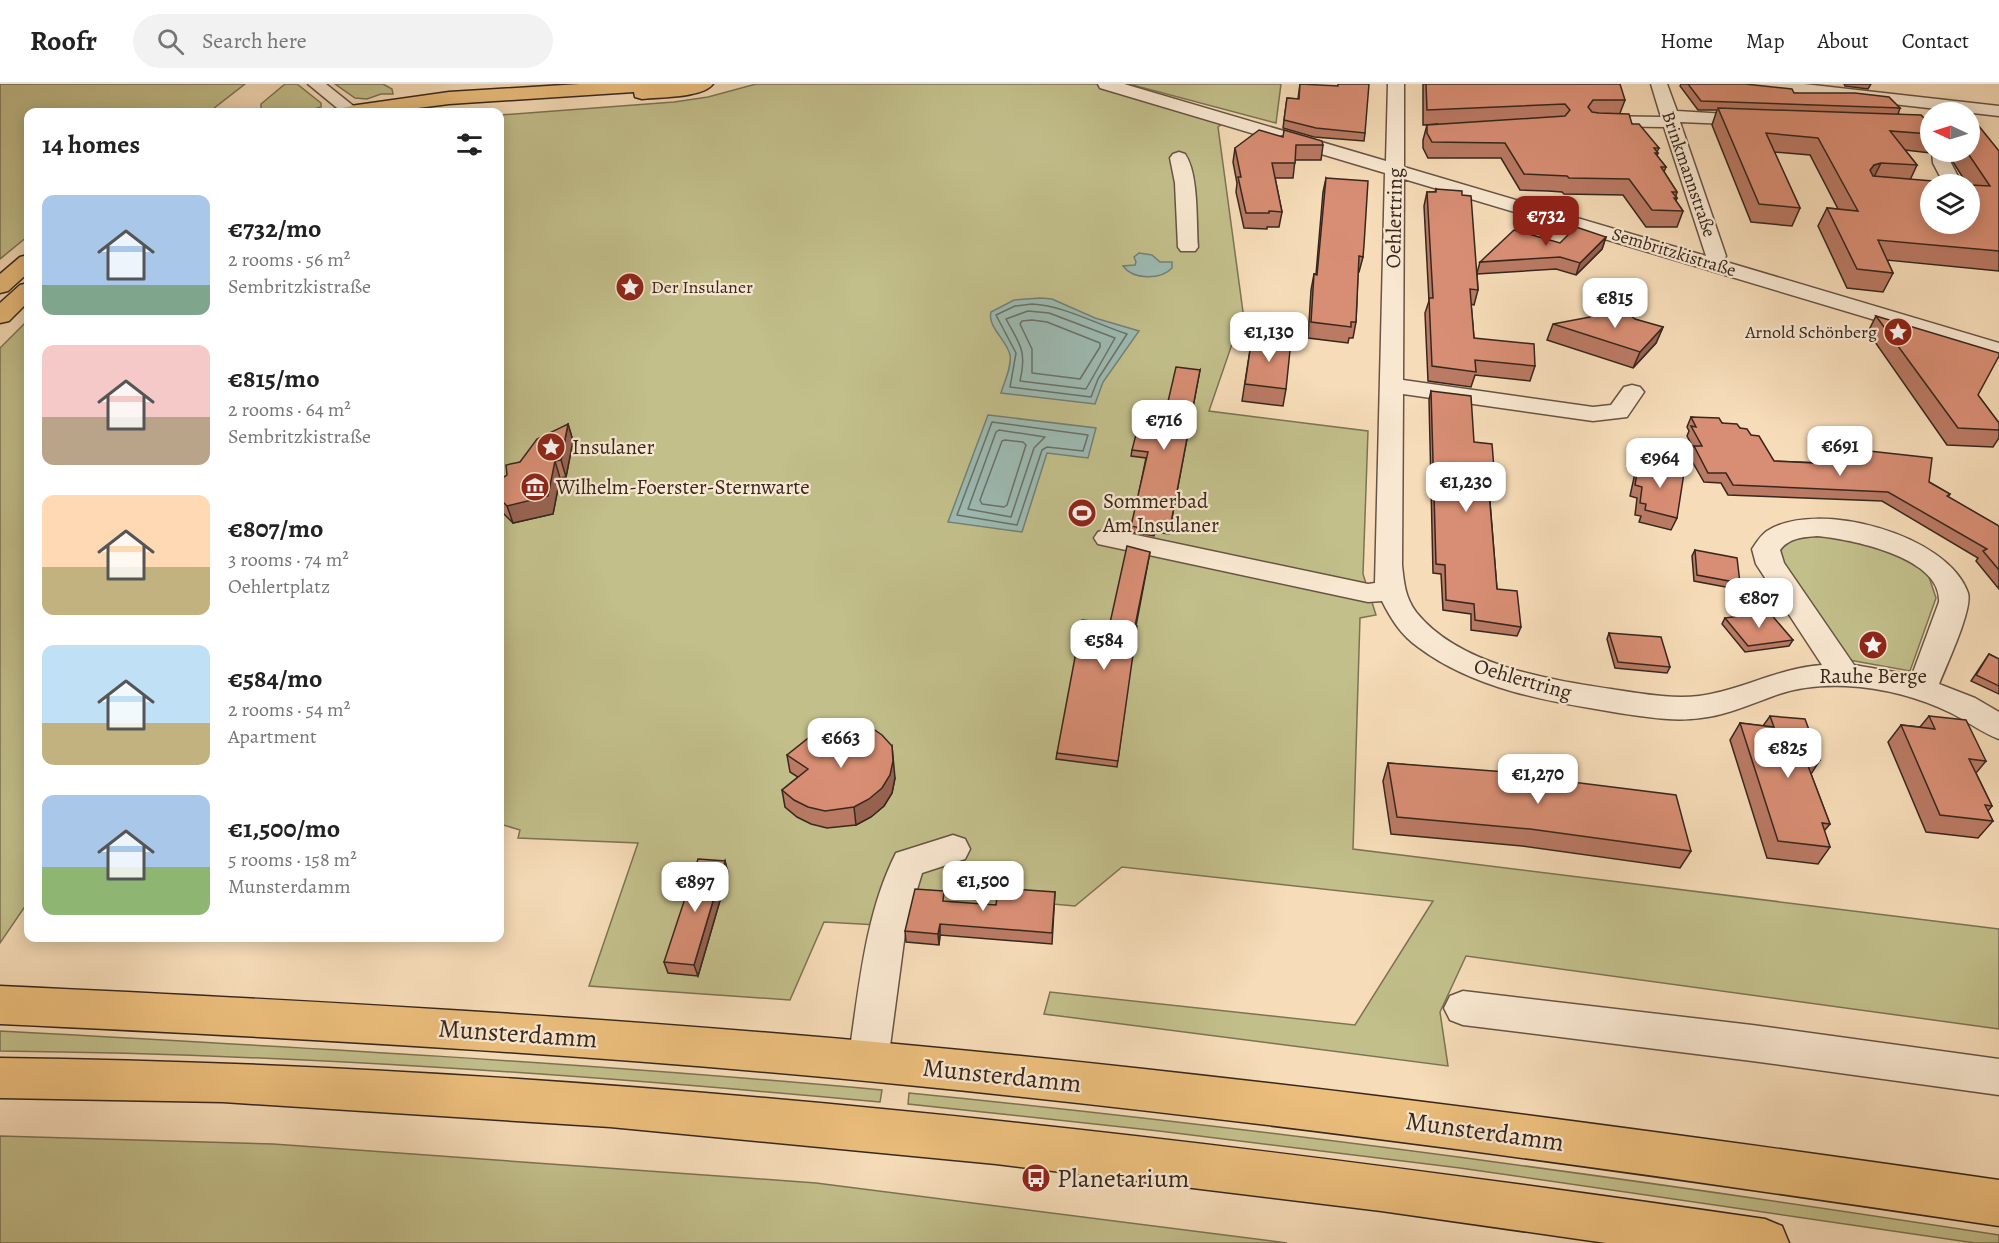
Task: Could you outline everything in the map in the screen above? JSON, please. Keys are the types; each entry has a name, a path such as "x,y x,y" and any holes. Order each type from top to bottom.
{"main road":[{"path":"379,108 449,98 666,84"},
{"path":"460,108 662,92 689,89 704,84"},
{"path":"0,285 24,265"},
{"path":"0,316 24,294"},
{"name":"Munsterdamm","path":"0,1005 542,1034 868,1061 1165,1092 1436,1124 1779,1170 1999,1203"},
{"path":"0,1078 244,1084 628,1108 890,1130 1518,1205 1766,1243"}],"street":[{"path":"316,84 346,108"},
{"name":"Sembritzkistraße","path":"1106,84 1999,350"},
{"name":"Oehlertring","path":"1396,84 1403,134 1395,169 1388,565 1391,591 1401,612 1413,625 1438,647 1479,670 1551,690 1665,707 1700,707 1799,679 1845,675 1879,679 1922,690 1959,704 1999,727"},
{"name":"Brinkmannstraße","path":"1659,84 1716,256 1712,263"},
{"path":"1760,84 1987,118"},
{"path":"1594,121 1766,120"},
{"path":"1179,158 1185,193 1188,247"},
{"path":"1391,385 1593,414 1618,412 1632,392"},
{"path":"1845,675 1770,564 1767,549 1775,538 1792,531 1814,528 1851,530 1898,545 1929,562 1947,580 1954,595 1948,620 1922,690"},
{"path":"1108,538 1368,593 1391,591"},
{"path":"868,1061 888,926 909,863 953,849"},
{"path":"1463,1008 1752,1043 1999,1077"}],"shaded area":[{"path":"0,84 245,84 214,108 24,108 24,239 0,259"},
{"path":"285,84 297,84 321,103 321,107 261,108 261,104"},
{"path":"335,84 383,84 392,89 393,94 381,94 367,99 355,98"},
{"path":"756,84 1096,84 1223,123 1218,127 1243,312 1209,411 1368,431 1363,574 1376,615 1360,618 1353,849 1999,929 1999,1029 1466,956 1440,1012 1448,1066 1044,1014 1050,992 1355,1025 1433,901 1122,867 1075,906 998,899 996,916 945,903 896,926 824,922 790,1000 589,986 638,843 518,838 520,830 504,825 504,115 674,102 708,97"},
{"path":"1129,84 1281,84 1276,123"},
{"path":"24,324 24,908 0,943 0,348"},
{"path":"1811,534 1863,539 1914,563 1929,577 1936,598 1910,671 1849,660 1780,560 1782,544"},
{"path":"0,1031 551,1064 882,1090 880,1102 660,1083 330,1061 0,1051"},
{"path":"909,1093 1182,1122 1455,1156 1999,1235 1999,1243 1975,1243 1460,1168 1159,1131 908,1104"},
{"path":"0,1136 273,1144 816,1183 1287,1243 0,1243"}],"water":[{"path":"1139,253 1152,255 1160,262 1172,262 1172,268 1161,275 1147,277 1133,274 1123,266 1135,265 1134,257"},
{"path":"1052,299 1095,318 1139,331 1103,382 1095,404 1001,393 1009,369 1010,355 994,328 991,312 1014,300"},
{"path":"988,415 1096,428 1088,458 1047,453 1022,532 948,522"}],"building":[{"path":"1300,84 1338,86 1338,84 1369,84 1365,133 1316,128 1284,120 1287,98 1299,99"},
{"path":"1426,84 1620,84 1625,100 1593,100 1588,107 1592,112 1629,114 1632,124 1639,124 1659,148 1654,148 1658,153 1655,153 1666,167 1661,167 1677,192 1672,192 1683,211 1652,210 1629,179 1569,178 1567,176 1524,174 1505,143 1432,142 1427,133 1427,125 1565,116 1570,110 1565,104 1427,110"},
{"path":"1688,84 1745,84 1792,89 1794,93 1855,93 1889,97 1900,108 1701,101"},
{"path":"1718,108 1920,115 1920,133 1890,131 1917,165 1881,163 1874,165 1870,170 1873,176 1920,180 1920,234 1980,234 1980,186 1990,186 1974,162 1980,162 1980,127 1999,151 1999,251 1878,240 1893,273 1857,269 1827,208 1858,211 1818,138 1766,133 1800,208 1759,204"},
{"path":"1259,130 1283,137 1284,130 1322,141 1323,145 1296,145 1295,163 1272,163 1282,212 1246,213 1238,177 1241,177 1235,148"},
{"path":"1326,178 1368,181 1363,257 1359,256 1356,322 1351,322 1351,327 1311,322 1314,274 1317,275"},
{"path":"1436,189 1462,191 1462,195 1471,196 1478,290 1470,289 1474,338 1534,344 1535,366 1475,360 1476,372 1432,366 1429,298 1433,298 1427,192 1436,192"},
{"path":"1576,227 1606,237 1580,263 1560,257 1480,262 1514,230 1560,243"},
{"path":"1595,310 1629,314 1635,319 1663,327 1640,352 1553,324 1590,317"},
{"path":"1876,316 1999,353 1978,395 1999,423 1999,430 1958,428"},
{"path":"1252,337 1291,341 1286,389 1245,384"},
{"path":"1176,367 1200,370 1170,528 1155,526 1155,531 1131,526 1148,452 1132,450 1144,403 1167,406"},
{"path":"1431,391 1471,396 1474,442 1492,444 1494,468 1487,467 1497,589 1517,591 1521,627 1475,620 1474,604 1446,600 1445,565 1436,564"},
{"path":"1691,417 1719,418 1722,423 1737,424 1740,428 1747,429 1751,435 1759,436 1774,461 1834,464 1829,456 1851,457 1856,447 1869,451 1932,458 1929,482 1950,494 1947,496 1999,526 1999,570 1983,551 1987,549 1888,492 1733,485 1726,473 1708,473 1694,446 1702,446 1691,426 1696,427"},
{"path":"568,424 561,460 555,461 548,496 507,506 504,503 506,465 520,462 537,439"},
{"path":"1639,462 1684,473 1677,518 1645,510 1646,504 1640,503 1642,487 1635,485"},
{"path":"1127,546 1150,552 1135,626 1137,626 1118,761 1057,753 1082,620 1110,623"},
{"path":"1695,550 1737,558 1740,583 1697,575"},
{"path":"1769,612 1793,640 1748,646 1725,618"},
{"path":"1609,633 1661,637 1670,667 1618,662"},
{"path":"1989,654 1999,659 1999,686 1976,675"},
{"path":"1770,716 1805,719 1820,760 1805,758 1830,824 1822,823 1830,847 1778,841 1740,723 1774,727"},
{"path":"1929,716 1966,720 1986,761 1969,759 1992,806 1985,805 1993,821 1940,815 1901,725 1935,729"},
{"path":"866,724 882,735 892,746 893,761 890,775 882,788 869,799 854,807 825,811 808,807 794,800 782,790 808,769 787,755 821,728 842,742"},
{"path":"1388,763 1506,772 1507,774 1676,795 1691,851 1530,829 1397,817"},
{"path":"698,859 725,861 694,965 664,962"},
{"path":"998,888 1055,892 1052,933 940,924 938,934 905,931 915,889 944,891 943,901 996,905"}],"place":[{"name":"Der Insulaner","path":"630,287"},
{"name":"Arnold Schönberg","path":"1898,332"},
{"name":"Insulaner","path":"551,447"},
{"name":"Wilhelm-Foerster-Sternwarte","path":"535,487"},
{"name":"Sommerbad Am Insulaner","path":"1082,513"},
{"name":"Rauhe Berge","path":"1873,645"},
{"name":"Planetarium","path":"1036,1178"}]}
